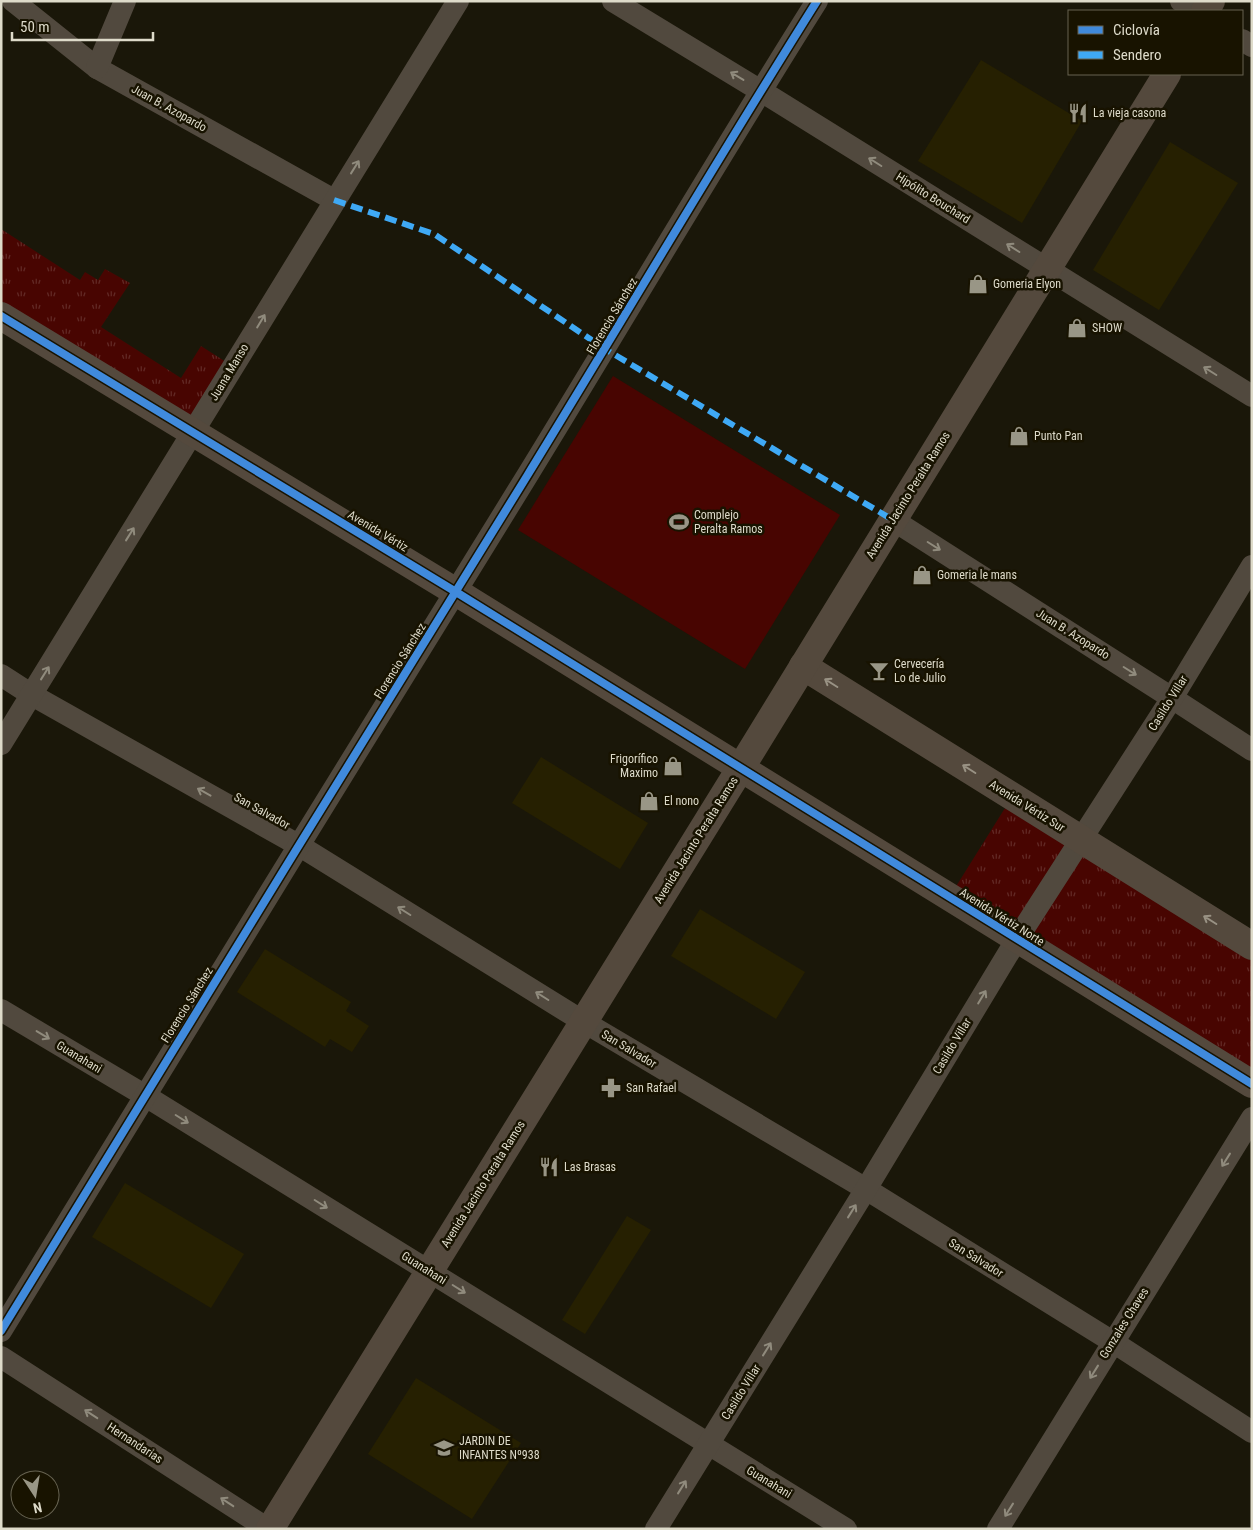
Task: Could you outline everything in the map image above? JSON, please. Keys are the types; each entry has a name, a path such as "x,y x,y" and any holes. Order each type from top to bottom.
{"street":[{"name":"Juan B. Azopardo","path":"13,1 97,68 334,200"},
{"path":"97,68 125,1"},
{"name":"Juana Manso","path":"1,744 458,1"},
{"name":"Hipólito Bouchard","path":"614,1 1252,396"},
{"name":"Florencio Sánchez","path":"1,1331 144,1095 300,846 817,1"},
{"path":"1181,1 1195,10"},
{"name":"Avenida Jacinto Peralta Ramos","path":"269,1529 584,1022 1166,75"},
{"name":"Avenida Vértiz","path":"1,316 456,592 740,769"},
{"name":"Juan B. Azopardo","path":"893,520 1252,750"},
{"name":"Casildo Villar","path":"656,1529 866,1189 1017,939 1172,698 1252,566"},
{"name":"Avenida Vértiz Sur","path":"803,666 1252,946"},
{"name":"San Salvador","path":"1,675 300,846 584,1022 866,1189 1113,1342 1252,1432"},
{"name":"Avenida Vértiz Norte","path":"740,769 1252,1084"},
{"name":"Guanahani","path":"1,1010 144,1095 846,1529"},
{"name":"Gonzales Chaves","path":"998,1529 1252,1118"},
{"name":"Hernandarias","path":"1,1357 269,1529"}],"shaded area":[{"path":"981,60 1082,121 1022,223 918,161"},
{"path":"1170,142 1238,183 1159,310 1093,270"},
{"path":"541,757 648,823 620,869 512,803"},
{"path":"700,909 805,972 776,1019 671,956"},
{"path":"265,949 351,1002 346,1011 369,1026 352,1052 330,1039 325,1047 237,992"},
{"path":"125,1183 244,1254 211,1308 92,1237"},
{"path":"627,1216 651,1230 585,1334 562,1320"},
{"name":"JARDIN DE INFANTES Nº938","path":"416,1378 521,1443 472,1519 368,1454"}],"green space":[{"path":"1,229 80,280 85,272 98,280 105,269 130,283 101,327 181,378 201,346 226,362 191,418 1,301"},
{"name":"Complejo Peralta Ramos","path":"613,376 840,515 745,669 518,530"},
{"path":"1005,808 1252,961 1252,1071 955,888"}],"marked path":[{"path":"334,200 434,234 605,349 893,520"}],"cycle path":[{"path":"1,1331 817,1"},
{"path":"1,316 456,592 1252,1084"}],"place":[{"name":"La vieja casona","path":"1078,113"},
{"name":"Gomeria Elyon","path":"978,284"},
{"name":"SHOW","path":"1077,328"},
{"name":"Punto Pan","path":"1019,436"},
{"name":"Complejo Peralta Ramos","path":"679,522"},
{"name":"Gomeria le mans","path":"922,575"},
{"name":"Cervecería Lo de Julio","path":"879,671"},
{"name":"Frigorífico Maximo","path":"673,766"},
{"name":"El nono","path":"649,801"},
{"name":"San Rafael","path":"611,1088"},
{"name":"Las Brasas","path":"549,1167"},
{"name":"JARDIN DE INFANTES Nº938","path":"444,1448"}]}
